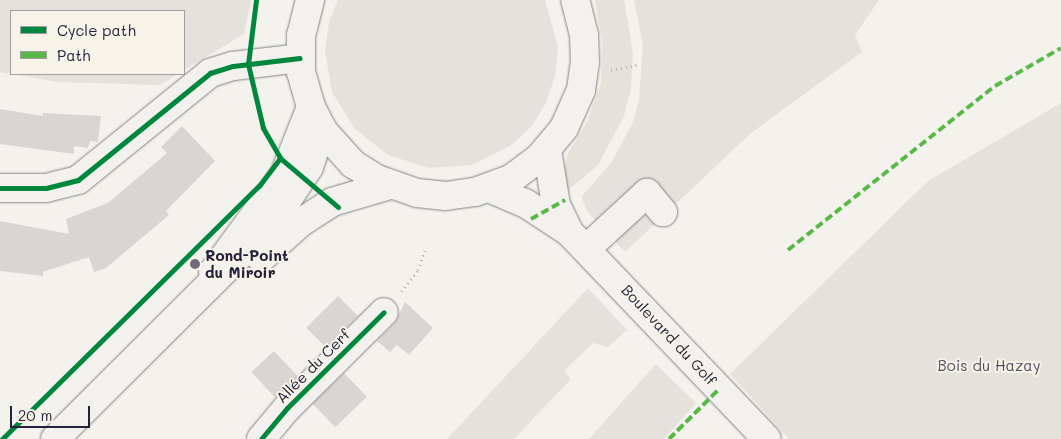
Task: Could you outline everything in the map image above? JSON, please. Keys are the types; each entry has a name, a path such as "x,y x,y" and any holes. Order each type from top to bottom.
{"main road":[{"path":"55,439 204,295 283,208 309,167 316,118 300,58 301,35 310,0"},
{"path":"316,118 353,164 390,185 432,196 461,195 489,188 521,173 548,150 564,128 580,90 585,49 577,3"},
{"path":"0,188 46,188 78,180 210,73 233,66 300,58"},
{"name":"Boulevard du Golf","path":"548,150 556,205 577,240"},
{"path":"76,439 300,223 347,195 390,185"},
{"name":"Boulevard du Golf","path":"489,188 525,203 577,240 768,439"},
{"path":"577,240 647,193 663,212"},
{"name":"Allée du Cerf","path":"261,439 287,408 384,312"}],"path":[{"path":"603,72 638,65"},
{"path":"384,312 418,270 426,247"}],"green space":[{"path":"0,0 251,0 244,34 185,69 185,10 10,10 10,74 0,72"},
{"path":"338,0 545,0 558,47 555,76 546,103 531,127 510,146 472,165 429,168 388,155 355,129 332,92 325,51 329,22"},
{"path":"595,0 624,0 633,54 631,88 624,116 598,165 564,194 561,179 568,153 586,124 601,83 602,42"},
{"path":"634,0 879,0 855,35 862,52 751,133 625,252 588,212 581,197 611,163 633,122 639,100 643,45"},
{"path":"18,75 176,75 160,85 58,82"},
{"name":"Bois du Hazay","path":"1061,103 1061,439 789,439 730,374 928,181"},
{"path":"588,288 627,330 608,347 593,343 564,371 571,379 514,439 447,439"},
{"path":"656,364 696,403 664,439 589,439"}],"building":[{"path":"0,109 43,116 43,113 101,116 98,142 90,141 88,148 74,146 74,154 0,144"},
{"path":"182,126 215,161 166,211 169,215 106,268 94,272 89,257 43,272 43,276 0,271 0,221 69,234 66,219 108,203 167,153 161,147"},
{"path":"338,296 358,316 326,348 306,328"},
{"path":"405,302 433,328 409,355 397,345 390,352 377,341 395,323"},
{"path":"274,351 297,376 275,397 251,372"},
{"path":"344,373 367,397 335,427 312,404"}],"marked path":[{"path":"788,250 995,86 1061,48"},
{"path":"531,219 565,200"},
{"path":"669,439 719,389"}],"cycle path":[{"path":"256,0 248,64 263,128 280,158 338,207"},
{"path":"0,188 46,188 78,180 210,73 233,66 300,58"},
{"path":"2,439 259,186 280,158"},
{"path":"261,439 287,408 384,312"}],"place":[{"name":"Rond-Point du Miroir","path":"195,264"}]}
